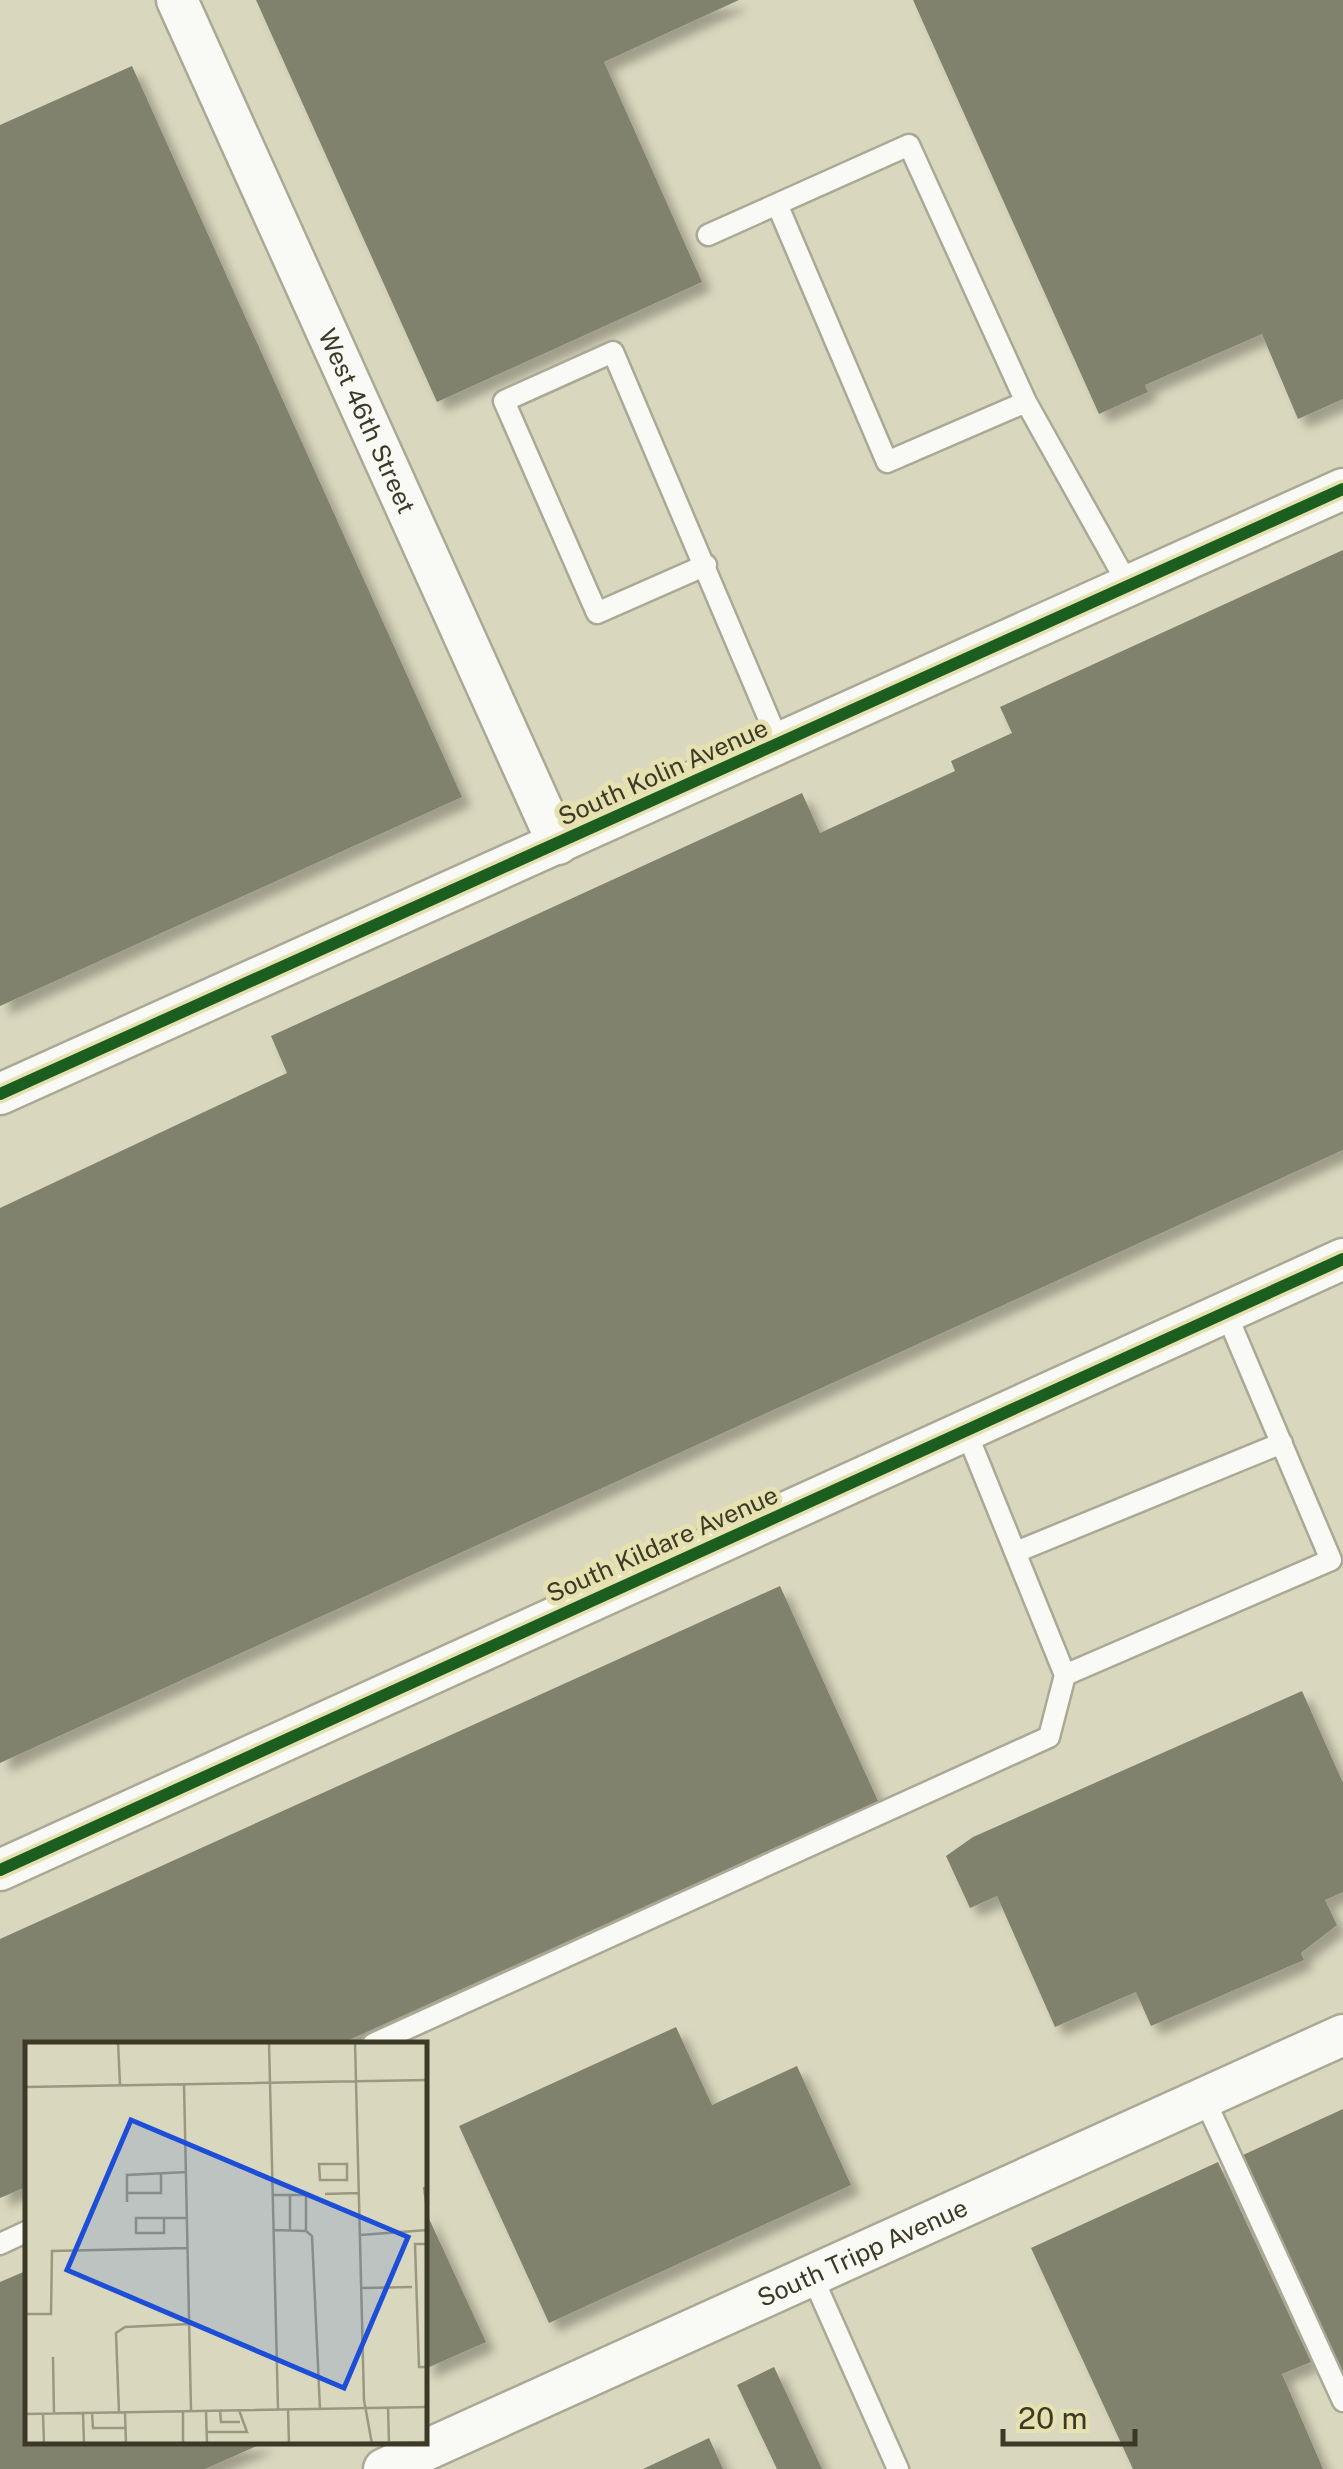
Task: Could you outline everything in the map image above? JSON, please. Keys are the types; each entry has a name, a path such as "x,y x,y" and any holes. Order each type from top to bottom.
{"street":[{"name":"West 46th Street","path":"177,0 558,844"},
{"name":"South Kolin Avenue","path":"0,1094 1343,489"},
{"name":"South Kildare Avenue","path":"0,1870 1343,1260"},
{"name":"South Tripp Avenue","path":"384,2469 1343,2035"}],"lane":[{"path":"708,234 909,145 1026,402 1130,588"},
{"path":"777,204 887,462 1026,402"},
{"path":"706,565 597,613 504,400 613,352 706,565 780,745"},
{"path":"1066,1675 1331,1560 1226,1312"},
{"path":"377,2042 1049,1737 1066,1675 966,1430"},
{"path":"1016,1552 1282,1444"},
{"path":"1204,2098 1343,2400"},
{"path":"0,2244 25,2233"},
{"path":"812,2276 898,2469"}],"building":[{"path":"256,0 739,0 604,62 702,282 437,402"},
{"path":"913,0 1343,0 1343,399 1298,419 1262,334 1145,385 1148,392 1099,414"},
{"path":"132,66 462,797 0,1006 0,125"},
{"path":"1343,550 1343,1150 0,1763 0,1208 287,1073 271,1036 802,793 820,833 955,771 951,761 1012,733 1000,707"},
{"path":"780,1586 878,1801 344,2042 25,2042 25,2187 0,2198 0,1939"},
{"path":"1302,1691 1343,1783 1343,1892 1325,1900 1337,1925 1301,1953 1304,1960 1151,2026 1136,1992 1055,2027 997,1896 970,1908 946,1856 973,1837"},
{"path":"676,2027 712,2105 797,2066 851,2185 549,2323 459,2126"},
{"path":"1343,2109 1343,2374 1243,2155"},
{"path":"1218,2162 1311,2362 1282,2374 1323,2469 1133,2469 1031,2248"},
{"path":"428,2216 486,2342 428,2368"},
{"path":"25,2271 25,2444 261,2444 205,2469 0,2469 0,2282"},
{"path":"774,2367 822,2469 777,2469 737,2385"},
{"path":"709,2438 723,2469 643,2469"}],"cycle path":[{"path":"0,1094 1343,489"},
{"path":"0,1870 1343,1259"}]}
